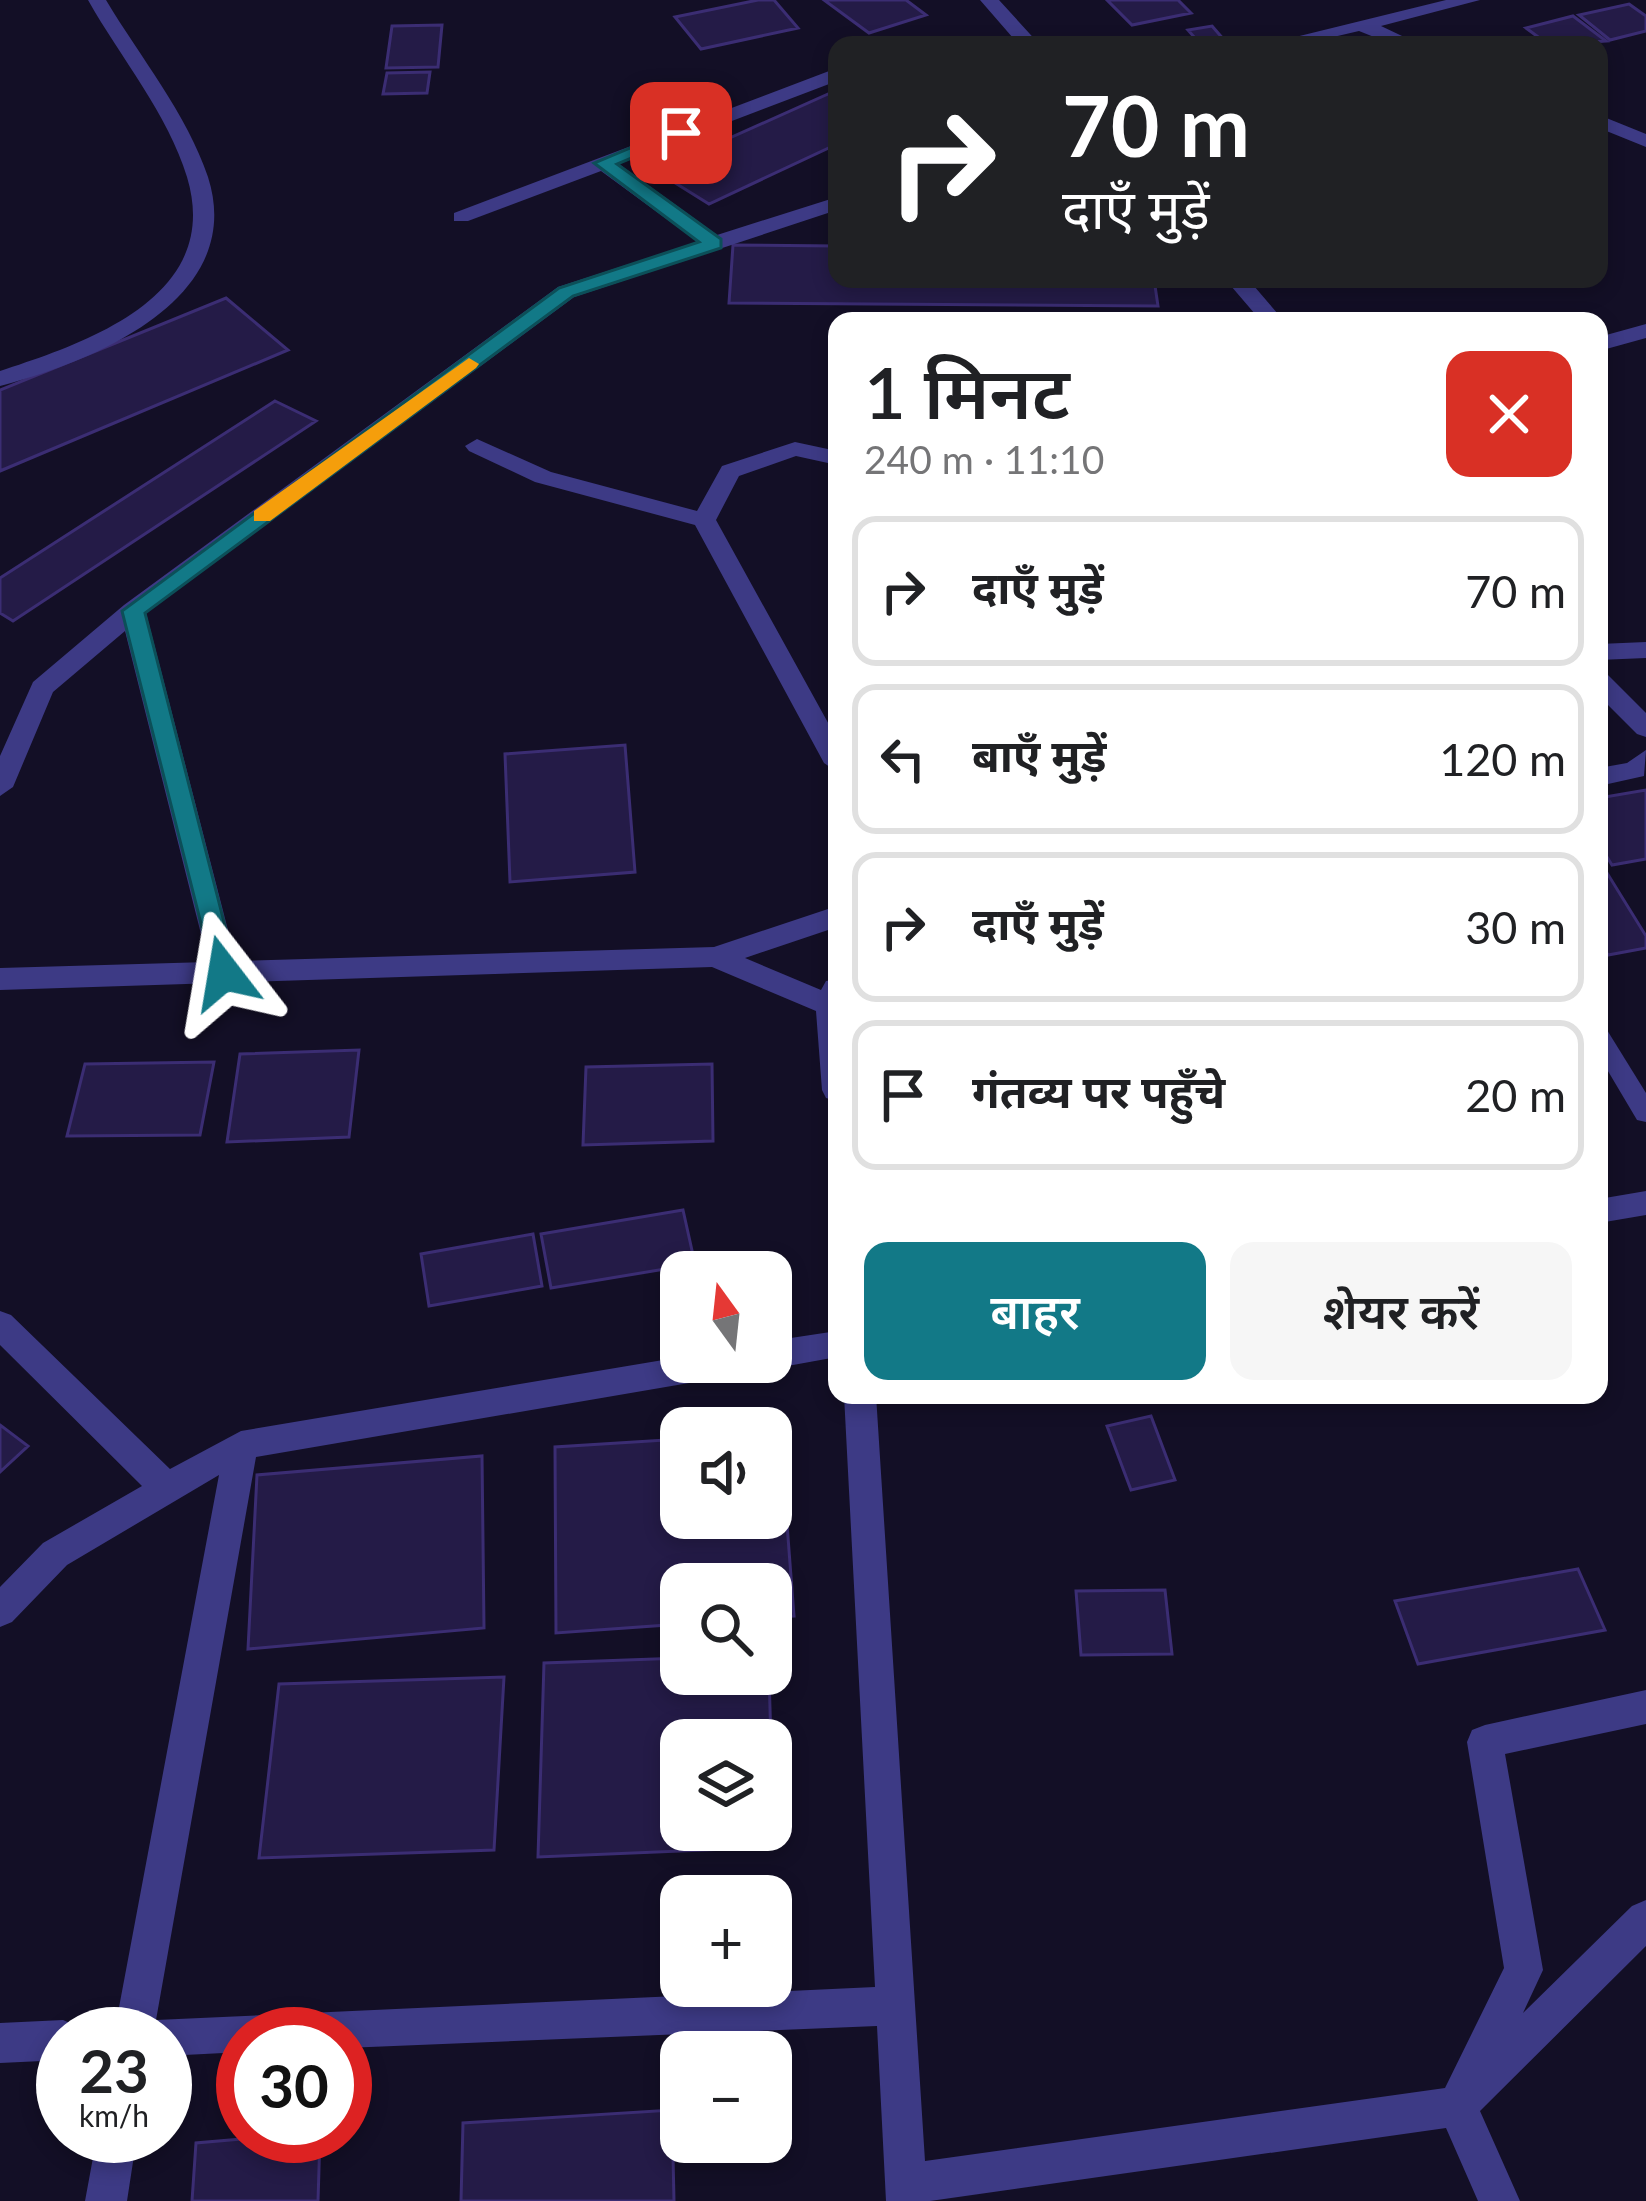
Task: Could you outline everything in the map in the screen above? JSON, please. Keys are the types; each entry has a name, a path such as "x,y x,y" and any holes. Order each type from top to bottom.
{"street":[{"path":"0,379 66,358 150,315 190,272 203,232 199,179 97,0"},
{"path":"989,0 1022,36"},
{"path":"1368,0 1388,20"},
{"path":"1320,36 1471,0"},
{"path":"1366,27 1388,36"},
{"path":"461,217 828,77"},
{"path":"1608,126 1646,141"},
{"path":"604,163 714,244"},
{"path":"0,787 42,688 133,611 566,292 828,206"},
{"path":"1244,288 1266,312"},
{"path":"1608,342 1646,331"},
{"path":"477,446 543,477 704,520 828,747"},
{"path":"704,520 730,472 795,449 828,456"},
{"path":"133,611 224,973"},
{"path":"1608,652 1646,650"},
{"path":"1608,690 1646,728"},
{"path":"1608,775 1635,770 1646,759"},
{"path":"0,979 715,957 828,919"},
{"path":"715,957 828,993"},
{"path":"0,996 33,978"},
{"path":"1608,1209 1646,1203"},
{"path":"0,1324 169,1490"},
{"path":"792,1352 828,1346"},
{"path":"0,1611 55,1554 241,1445 660,1374"},
{"path":"861,1404 906,2192 1456,2106 1646,1919"},
{"path":"139,2007 241,1445"},
{"path":"1456,2106 1524,1970 1485,1742 1646,1707"},
{"path":"192,2035 894,2006"},
{"path":"0,2043 36,2041"},
{"path":"1456,2106 1499,2201"},
{"path":"106,2201 112,2163"}],"lane":[{"path":"1608,1051 1646,1113"}],"building":[{"path":"774,0 798,28 701,49 675,17"},
{"path":"824,0 906,0 926,15 869,33"},
{"path":"1107,0 1178,0 1191,13 1132,25"},
{"path":"1629,4 1646,16 1646,31 1610,40 1579,15"},
{"path":"1573,16 1599,36 1537,36 1526,28"},
{"path":"442,25 438,67 386,68 392,26"},
{"path":"1212,26 1221,36 1193,36 1188,30"},
{"path":"430,72 427,93 383,94 387,73"},
{"path":"828,94 828,148 709,204 656,171"},
{"path":"733,245 828,246 828,288 1155,288 1158,306 729,303"},
{"path":"226,298 288,350 0,471 0,390"},
{"path":"275,401 316,421 13,621 0,613 0,578"},
{"path":"625,745 635,872 510,882 505,754"},
{"path":"1646,790 1646,859 1612,865 1608,859 1608,796"},
{"path":"1608,875 1646,936 1646,948 1608,955"},
{"path":"359,1050 349,1137 227,1142 240,1054"},
{"path":"214,1062 200,1135 67,1136 85,1064"},
{"path":"712,1064 713,1141 583,1145 586,1067"},
{"path":"683,1210 692,1251 660,1251 660,1270 551,1288 541,1234"},
{"path":"533,1234 542,1286 429,1306 421,1254"},
{"path":"1151,1416 1175,1480 1131,1490 1107,1426"},
{"path":"0,1425 28,1446 0,1472"},
{"path":"660,1440 660,1539 788,1539 790,1563 660,1563 660,1626 556,1633 555,1447"},
{"path":"482,1456 484,1628 248,1649 257,1475"},
{"path":"1578,1569 1605,1630 1418,1664 1395,1601"},
{"path":"1165,1590 1172,1654 1081,1655 1076,1591"},
{"path":"660,1659 660,1695 770,1695 770,1719 660,1719 660,1851 680,1851 538,1857 544,1663"},
{"path":"504,1677 494,1850 259,1858 279,1684"},
{"path":"660,2111 660,2163 673,2163 674,2201 461,2201 463,2123"},
{"path":"216,2141 216,2163 319,2163 318,2201 192,2201 196,2143"}],"slow traffic":[{"path":"262,516 469,364"}],"route":[{"path":"224,973 133,611 566,292 714,244 604,163 681,133"}]}
